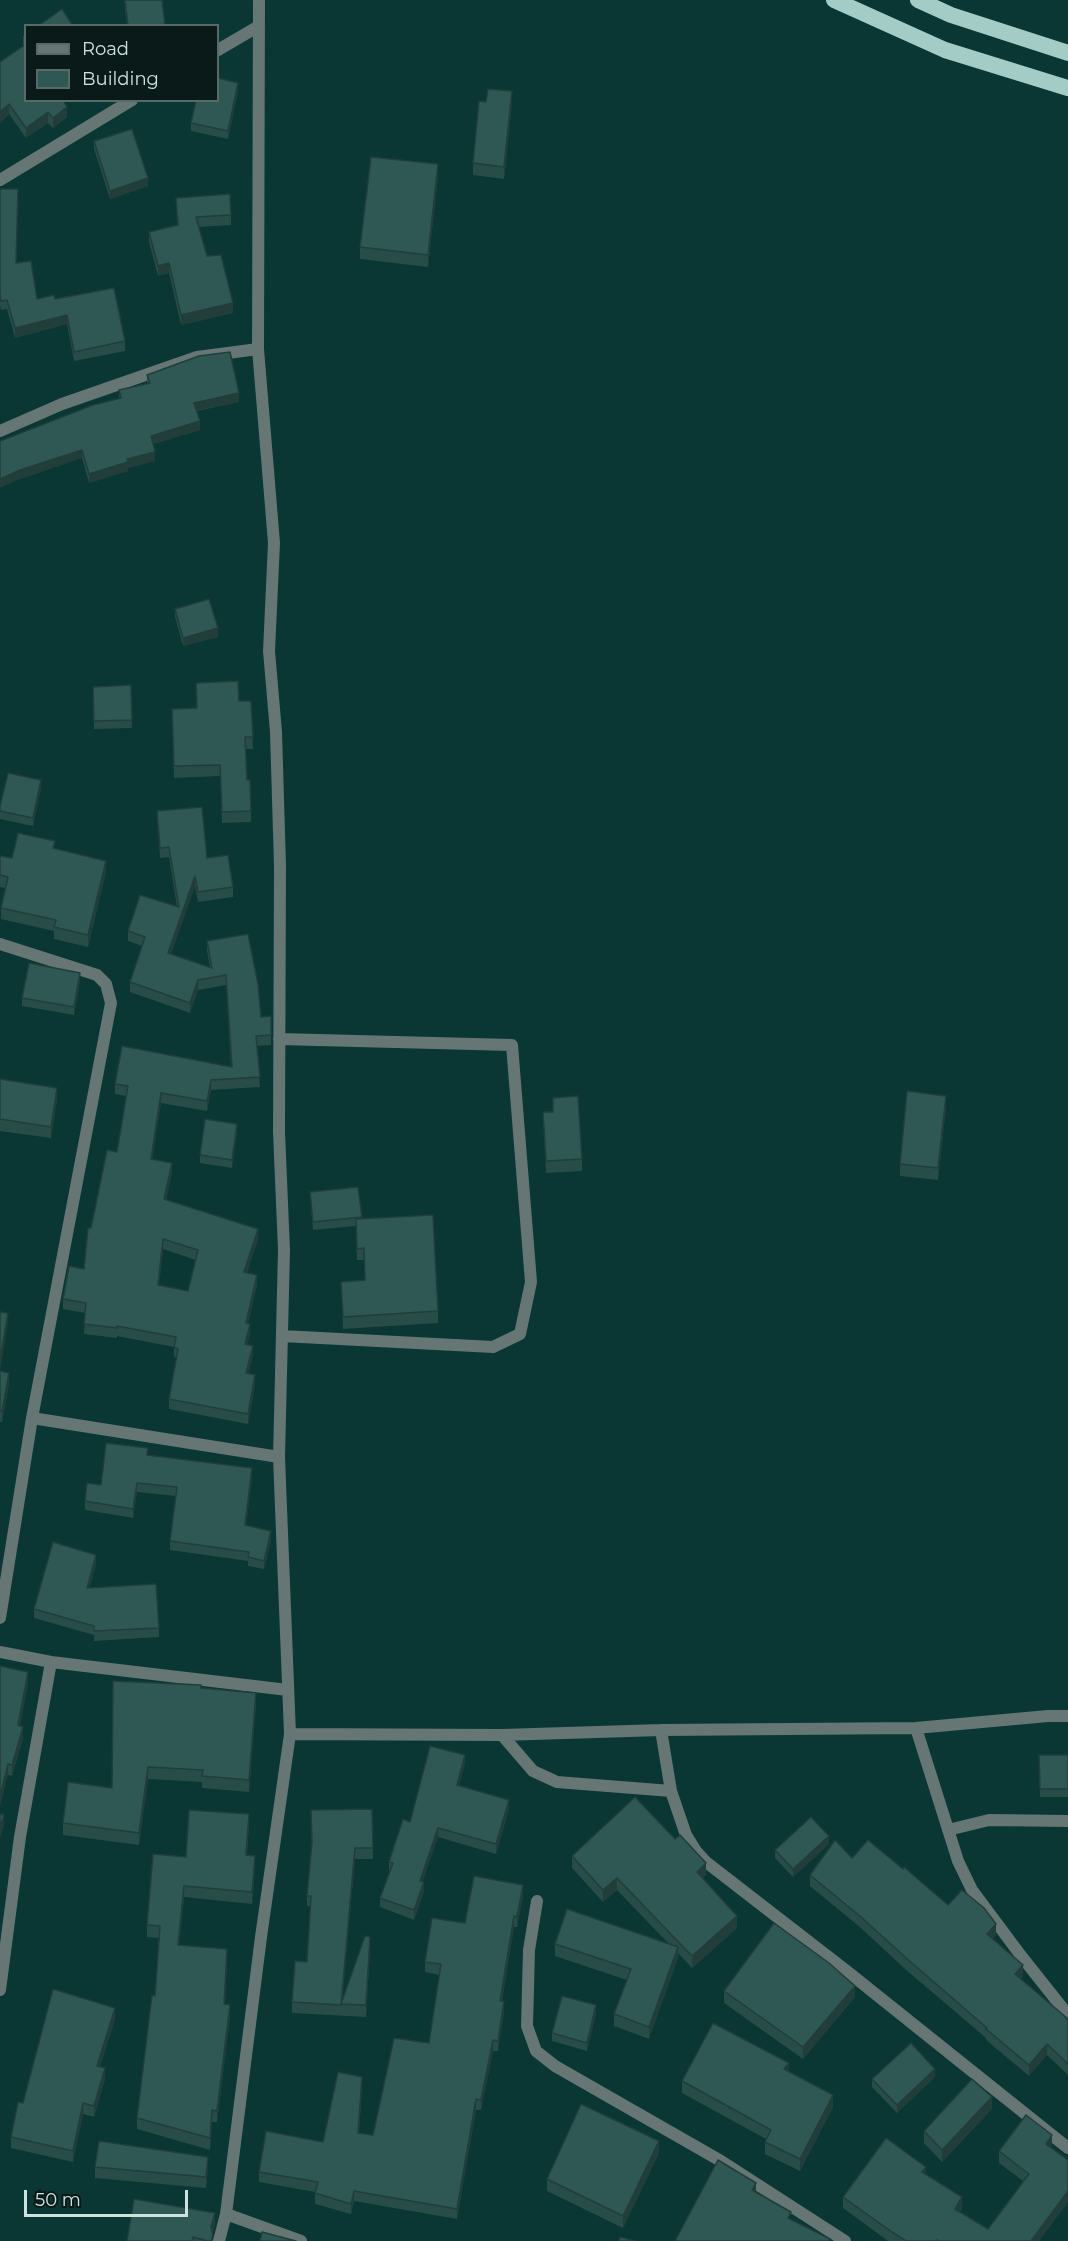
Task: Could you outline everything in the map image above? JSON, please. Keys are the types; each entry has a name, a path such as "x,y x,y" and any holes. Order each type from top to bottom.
{"highway":[{"path":"834,0 945,50 1068,88"},
{"path":"918,0 951,15 1068,53"}],"street":[{"path":"219,2241 226,2214 264,1914 290,1734 279,1457 284,1250 279,1132 280,866 276,732 269,651 274,543 258,349 259,0"},
{"path":"219,49 259,26"},
{"path":"0,180 129,102"},
{"path":"0,431 62,404 196,357 258,349"},
{"path":"0,944 97,975 106,984 111,1003 32,1418 0,1618"},
{"path":"279,1039 512,1045 531,1282 520,1335 493,1347 282,1336"},
{"path":"32,1418 279,1457"},
{"path":"0,1652 51,1662 288,1690"},
{"path":"0,1990 20,1837 51,1662"},
{"path":"290,1734 502,1735 661,1730 916,1728 1068,1716"},
{"path":"916,1728 958,1861 972,1890 1068,2015"},
{"path":"661,1730 670,1791 686,1835 706,1862 1068,2148"},
{"path":"502,1735 533,1772 557,1782 670,1791"},
{"path":"948,1830 989,1820 1068,1821"},
{"path":"537,1901 529,1950 527,2015 527,2026 536,2051 555,2066 720,2161 845,2241"},
{"path":"226,2214 301,2241"}],"building":[{"path":"125,0 162,0 165,24 128,24"},
{"path":"62,9 72,24 41,24"},
{"path":"24,45 24,102 64,102 67,107 53,118 48,112 26,128 9,104 0,112 0,62"},
{"path":"219,78 238,83 228,131 191,123 196,102 219,102"},
{"path":"488,89 512,91 504,167 473,163 479,101 486,102"},
{"path":"132,129 148,178 110,191 94,141"},
{"path":"371,157 438,164 428,255 360,247"},
{"path":"0,189 18,189 16,263 31,261 37,299 54,295 55,299 114,288 125,341 74,352 67,315 15,328 7,300 1,301 0,295"},
{"path":"230,194 231,215 196,217 207,256 221,255 233,303 181,315 169,263 158,266 149,232 178,225 176,198"},
{"path":"230,352 239,393 194,403 200,421 151,436 155,452 127,459 128,462 89,474 82,450 20,470 0,479 0,441 93,405 121,398 119,390 150,383 147,375 199,356"},
{"path":"209,599 218,628 183,638 175,609"},
{"path":"238,681 239,701 251,701 253,737 245,737 251,811 222,812 220,765 174,766 172,709 197,708 196,683"},
{"path":"131,685 132,720 94,721 93,687"},
{"path":"8,773 41,780 33,818 0,811"},
{"path":"202,807 207,858 228,855 233,887 198,892 195,876 168,953 212,968 207,941 248,934 258,984 261,1017 271,1016 271,1035 256,1036 260,1077 211,1080 207,1101 161,1093 151,1159 172,1163 164,1199 258,1229 244,1272 257,1275 246,1323 250,1324 245,1344 253,1346 246,1373 255,1375 248,1414 169,1399 178,1349 174,1347 176,1337 117,1326 117,1328 84,1324 86,1303 63,1299 69,1266 84,1269 88,1228 91,1228 107,1150 117,1152 128,1086 115,1084 122,1046 232,1067 226,975 198,980 190,1003 130,982 145,937 128,931 140,895 179,907 169,847 160,848 157,811","holes":["163,1239 198,1250 188,1291 158,1285"]},
{"path":"18,833 55,841 53,848 106,861 88,935 54,927 56,920 1,908 8,877 0,875 0,856 12,858"},
{"path":"29,963 80,973 74,1007 22,998"},
{"path":"0,1079 57,1088 51,1127 0,1119"},
{"path":"907,1091 946,1096 938,1168 900,1164"},
{"path":"578,1096 582,1159 546,1161 543,1112 553,1112 553,1098"},
{"path":"205,1119 237,1124 232,1160 200,1155"},
{"path":"358,1187 362,1217 313,1222 310,1192"},
{"path":"433,1215 438,1311 343,1317 341,1282 365,1280 364,1248 357,1249 356,1219"},
{"path":"0,1312 8,1313 0,1360"},
{"path":"0,1371 9,1373 2,1411 0,1411"},
{"path":"106,1443 148,1448 147,1455 252,1468 245,1525 271,1531 264,1561 248,1557 249,1552 170,1541 177,1487 137,1483 133,1509 85,1501 87,1483 101,1485"},
{"path":"53,1542 96,1555 87,1588 156,1584 159,1628 94,1631 94,1626 34,1609"},
{"path":"0,1666 28,1672 18,1725 23,1727 12,1765 8,1764 0,1796"},
{"path":"113,1681 201,1685 201,1688 256,1693 249,1780 202,1776 203,1770 148,1767 139,1833 63,1823 68,1782 112,1788"},
{"path":"430,1746 465,1755 457,1785 509,1800 496,1844 438,1828 420,1881 424,1882 414,1910 380,1898 393,1863 389,1862 403,1819 410,1822"},
{"path":"1039,1755 1068,1755 1068,1789 1040,1789"},
{"path":"635,1797 675,1839 680,1835 706,1863 697,1872 737,1916 692,1956 617,1878 603,1890 572,1856"},
{"path":"372,1809 373,1848 355,1848 341,2005 292,2002 295,1961 307,1962 311,1896 307,1896 312,1842 311,1810"},
{"path":"189,1810 249,1814 246,1855 255,1856 252,1892 184,1886 178,1945 227,1949 224,2004 230,2005 217,2111 212,2110 210,2138 137,2118 152,1995 155,1996 160,1926 147,1925 153,1854 186,1857"},
{"path":"0,1814 4,1815 0,1828"},
{"path":"811,1817 829,1836 793,1869 775,1850"},
{"path":"835,1840 852,1858 868,1840 948,1905 962,1890 984,1908 996,1924 987,1934 1023,1965 1015,1974 1068,2019 1068,2064 1047,2044 1029,2065 810,1875"},
{"path":"474,1876 523,1885 517,1917 514,1916 500,2001 504,2001 498,2041 493,2040 481,2100 476,2099 457,2209 354,2191 351,2204 315,2193 318,2182 259,2172 266,2131 323,2142 338,2072 362,2077 358,2133 373,2135 394,2038 429,2043 441,1964 425,1962 432,1918 465,1923"},
{"path":"567,1909 678,1947 649,2027 614,2014 631,1969 555,1944"},
{"path":"774,1923 829,1963 855,1986 803,2047 724,1991"},
{"path":"365,1936 370,1937 366,2005 341,2004"},
{"path":"53,1989 115,2008 97,2066 105,2068 94,2106 83,2103 73,2151 11,2137 18,2102 23,2103"},
{"path":"562,1996 596,2005 587,2043 552,2033"},
{"path":"713,2023 789,2063 784,2069 833,2095 800,2159 765,2142 771,2130 682,2081"},
{"path":"911,2043 935,2069 897,2105 872,2079"},
{"path":"972,2079 992,2097 942,2150 924,2131"},
{"path":"581,2104 659,2141 623,2216 547,2179"},
{"path":"1026,2115 1052,2135 1046,2144 1068,2160 1068,2191 1031,2241 906,2241 843,2197 886,2138 926,2167 922,2172 962,2197 955,2209 988,2229 1029,2174 999,2151"},
{"path":"99,2141 208,2157 206,2177 95,2167"},
{"path":"718,2160 756,2183 752,2190 791,2212 788,2218 830,2239 829,2241 675,2241"},
{"path":"134,2199 215,2213 211,2227 213,2235 211,2241 193,2237 192,2241 127,2241"},
{"path":"262,2232 296,2241 260,2241"},
{"path":"620,2237 635,2241 619,2241"}]}
